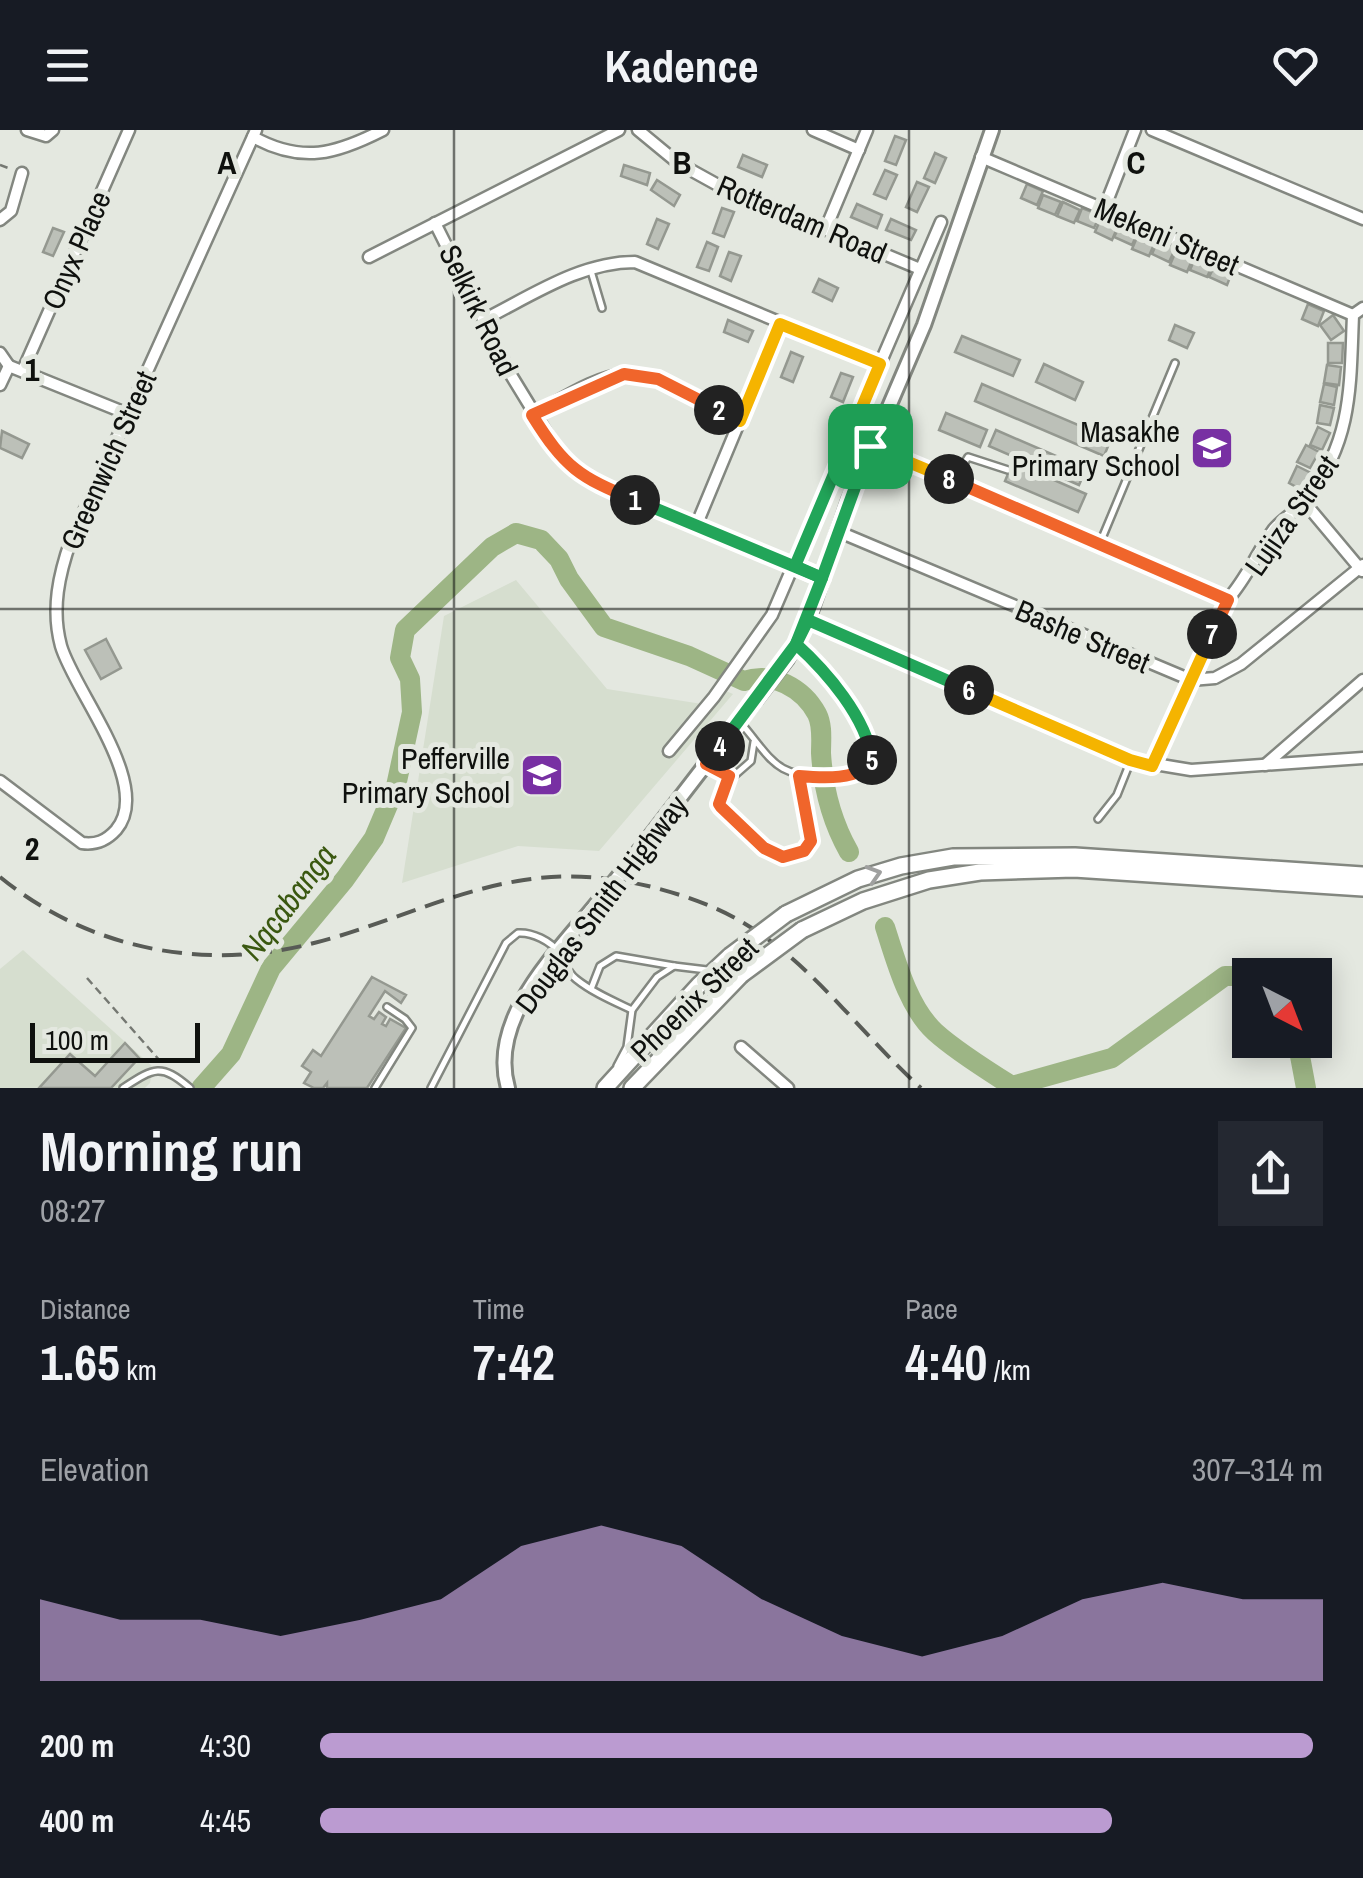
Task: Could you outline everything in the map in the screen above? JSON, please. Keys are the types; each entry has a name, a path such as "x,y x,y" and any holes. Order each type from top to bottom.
{"main road":[{"name":"Phoenix Street","path":"606,1087 730,956 786,914 858,879 952,857 1074,862"},
{"path":"1074,862 1363,875"},
{"path":"1074,862 1363,888"},
{"name":"Phoenix Street","path":"632,1088 742,975 802,930 862,901 929,880 1074,862"}],"street":[{"path":"27,130 46,136 53,130"},
{"name":"Onyx Place","path":"23,370 129,130"},
{"path":"254,133 282,150 323,154 354,145 383,130"},
{"path":"369,257 619,130"},
{"name":"Rotterdam Road","path":"638,130 698,175 920,269"},
{"path":"814,130 859,150"},
{"path":"826,228 867,130"},
{"name":"Douglas Smith Highway","path":"508,1088 504,1064 511,1028 529,991 796,644 870,446 924,325 992,130"},
{"path":"1104,208 1135,130"},
{"path":"1152,130 1363,219"},
{"name":"Greenwich Street","path":"0,782 69,835 92,844 120,826 125,796 120,765 60,643 58,583 71,540 254,133"},
{"name":"Mekeni Street","path":"981,157 1358,311"},
{"path":"0,220 11,210 22,173"},
{"path":"669,751 714,697 772,615 941,222"},
{"name":"Selkirk Road","path":"435,223 532,415 562,460 585,478 822,578"},
{"path":"483,320 590,268 618,262 651,266 880,364"},
{"name":"Lujiza Street","path":"1152,766 1228,600 1278,525 1305,503 1332,460 1344,430 1358,311"},
{"path":"696,526 780,324"},
{"path":"0,353 9,366 128,414"},
{"path":"0,385 9,366"},
{"path":"532,415 609,378 640,374 658,379 740,421"},
{"path":"870,446 1228,600"},
{"path":"1190,680 1215,678 1241,664 1362,569 1305,503"},
{"name":"Bashe Street","path":"837,531 1190,680"},
{"path":"808,620 1130,760 1152,766 1191,770 1363,758"},
{"path":"1264,765 1363,680"},
{"path":"741,1047 788,1088"}],"lane":[{"path":"590,268 602,308"},
{"path":"1100,543 1175,363"},
{"path":"954,481 968,457 1008,470"},
{"path":"739,722 780,767 802,777 864,771 872,753 836,686 796,644"},
{"path":"754,742 754,754 747,766 729,776 719,804 764,848 783,857 804,851 811,841 802,777"},
{"path":"1098,819 1117,795 1130,760"},
{"path":"706,764 729,776"},
{"path":"431,1088 511,937 518,933 534,934 559,952 571,975 632,1010"},
{"path":"591,989 600,966 616,956 715,971"},
{"path":"606,1087 626,1046 632,1010 657,977 674,966"},
{"path":"375,1088 412,1028 387,1007"},
{"path":"123,1088 159,1069 190,1088"}],"path":[{"path":"87,978 168,1071"}],"shaded area":[{"name":"Pefferville Primary School","path":"516,580 607,689 702,704 719,688 733,694 599,851 518,846 402,883 444,616"},
{"path":"23,950 153,1067 145,1088 0,1088 0,969"}],"building":[{"path":"895,136 906,140 896,165 885,161"},
{"path":"935,153 946,158 935,183 924,178"},
{"path":"743,155 767,165 762,177 738,167"},
{"path":"624,165 650,173 647,185 621,176"},
{"path":"885,170 897,175 886,199 874,194"},
{"path":"657,180 680,195 674,206 651,190"},
{"path":"917,182 929,187 917,212 906,207"},
{"path":"1027,184 1043,191 1037,205 1021,198"},
{"path":"1043,195 1061,202 1055,215 1038,208"},
{"path":"1063,202 1080,210 1074,223 1057,216"},
{"path":"857,204 882,215 877,228 851,217"},
{"path":"722,208 734,212 724,237 713,233"},
{"path":"1082,208 1100,215 1094,228 1077,221"},
{"path":"1101,218 1118,226 1112,240 1095,232"},
{"path":"657,219 669,224 658,249 647,244"},
{"path":"891,219 916,230 911,240 886,230"},
{"path":"1121,224 1138,232 1132,245 1114,237"},
{"path":"53,228 64,232 53,256 43,252"},
{"path":"1138,235 1155,242 1149,256 1132,249"},
{"path":"1158,240 1176,247 1169,262 1152,254"},
{"path":"707,242 718,247 709,271 697,267"},
{"path":"1176,251 1193,258 1187,272 1170,265"},
{"path":"729,252 741,256 731,281 720,276"},
{"path":"1196,256 1213,264 1207,277 1190,270"},
{"path":"1215,265 1232,272 1227,285 1209,277"},
{"path":"819,279 838,288 832,301 813,292"},
{"path":"1308,304 1324,311 1318,326 1302,319"},
{"path":"1333,315 1344,331 1331,340 1320,325"},
{"path":"728,320 753,331 748,342 724,332"},
{"path":"1175,325 1194,333 1187,348 1169,340"},
{"path":"962,336 1020,360 1013,376 955,352"},
{"path":"1328,343 1343,343 1342,363 1328,363"},
{"path":"791,352 803,357 793,382 781,377"},
{"path":"1044,364 1083,382 1075,400 1036,382"},
{"path":"1327,365 1341,367 1339,385 1324,383"},
{"path":"841,373 853,377 843,402 831,397"},
{"path":"982,384 1111,439 1104,456 975,401"},
{"path":"1324,384 1337,387 1334,405 1320,402"},
{"path":"1320,405 1334,408 1330,425 1317,423"},
{"path":"946,413 987,430 980,447 939,430"},
{"path":"1318,427 1330,433 1322,450 1310,445"},
{"path":"996,430 1086,469 1079,485 989,446"},
{"path":"2,431 29,444 22,458 0,448"},
{"path":"1306,445 1319,452 1310,468 1297,462"},
{"path":"1013,462 1086,494 1078,512 1005,481"},
{"path":"1297,466 1311,473 1302,490 1289,483"},
{"path":"106,639 121,668 101,679 85,650"},
{"path":"372,977 406,995 401,1003 385,991 369,1016 374,1019 379,1012 386,1017 382,1024 386,1026 390,1019 406,1028 367,1088 327,1088 327,1083 323,1088 314,1088 304,1083 311,1072 302,1066 313,1050 321,1056"},
{"path":"125,1043 139,1058 111,1088 39,1088 70,1054 95,1076"}],"waterway":[{"name":"Nqcabanga","path":"201,1088 231,1054 271,968 374,838 396,786 412,712 410,679 400,658 405,630 492,547 516,533 541,540 559,559 604,627 689,656 744,681 776,680 804,696 819,719 826,791 849,852"},
{"name":"Nqcabanga","path":"885,927 904,983 926,1022 953,1046 1012,1086 1112,1058 1225,976 1232,976"},
{"name":"Nqcabanga","path":"1300,1058 1306,1088"}],"railway":[{"path":"0,877 34,902 109,937 149,948 231,955 314,943 470,892 524,880 571,876 665,890 710,906 771,941 798,963 921,1088"}],"place":[{"name":"Masakhe Primary School","path":"1212,448"},
{"name":"Pefferville Primary School","path":"542,775"}],"route":[{"path":"870,446 822,578 585,478 562,460 532,415 609,378 640,374 658,379 740,421 780,324 880,364 795,566 822,578 808,620 787,659 706,764 729,776 721,807 774,856 791,856 804,851 811,841 799,776 858,773 872,760 872,753 836,686 796,644 808,620 1130,760 1152,766 1228,600 870,446"}]}
